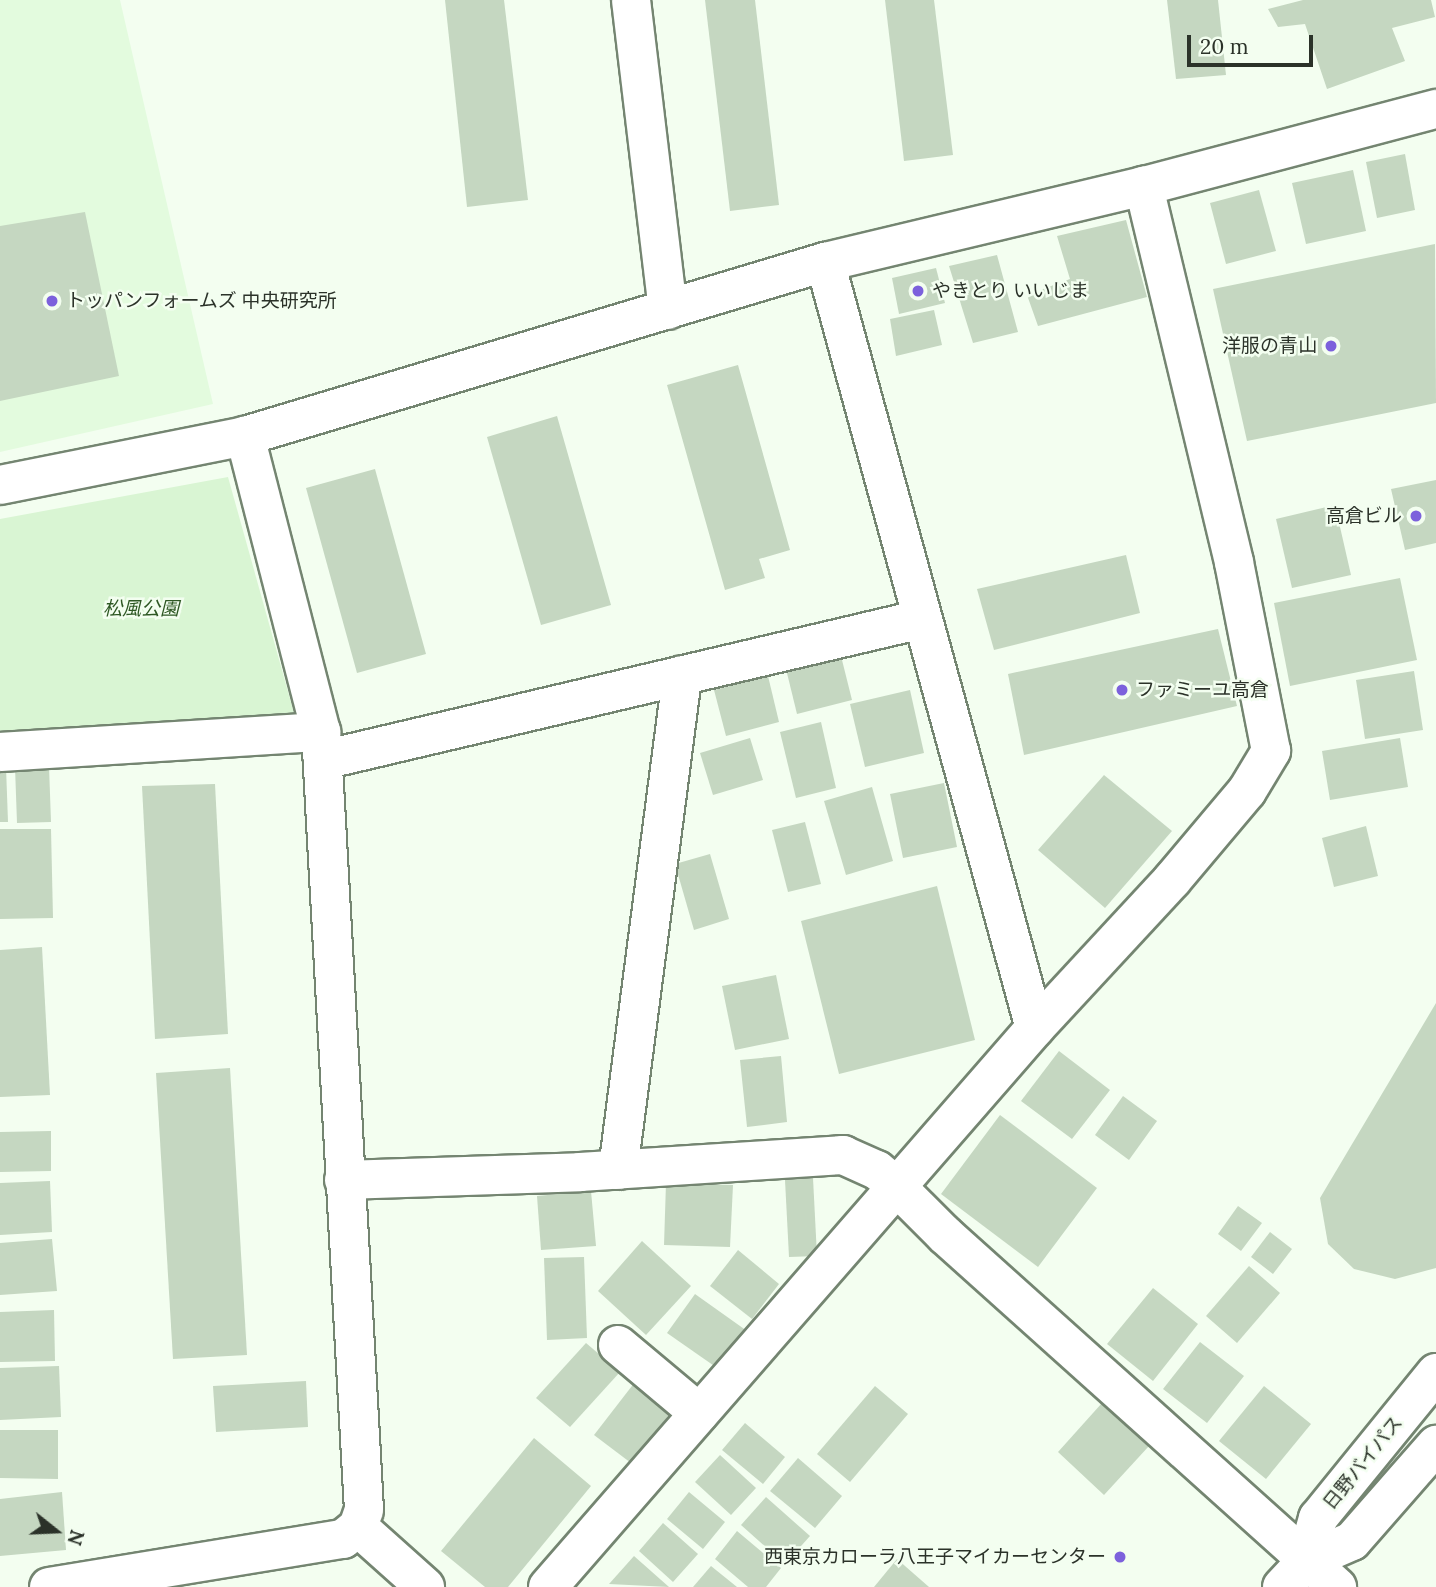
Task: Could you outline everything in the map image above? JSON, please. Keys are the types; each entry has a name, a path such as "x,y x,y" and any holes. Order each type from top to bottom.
{"main road":[{"path":"631,0 668,310"},
{"path":"0,485 245,436 825,262 1144,186 1436,109"},
{"path":"548,1587 1035,1028 1180,870 1247,791 1271,751 1234,562 1144,186"},
{"path":"825,262 1035,1028"},
{"path":"49,1587 343,1539 358,1527 364,1510 322,746 245,436"},
{"path":"0,752 322,746 682,675 922,619"},
{"path":"618,1170 682,675"},
{"path":"344,1180 618,1170 843,1155 877,1170 897,1187 1294,1574 1336,1587"},
{"path":"618,1345 699,1413"},
{"name":"日野バイパス","path":"1294,1574 1318,1518 1436,1373"},
{"path":"1294,1574 1352,1541 1436,1445"},
{"path":"358,1527 425,1587"}],"shaded area":[{"name":"トッパンフォームズ 中央研究所","path":"0,0 120,0 213,404 0,452"}],"green space":[{"name":"松風公園","path":"228,477 294,713 0,735 0,519"}],"building":[{"path":"445,0 504,0 528,200 467,207"},
{"path":"705,0 755,0 779,205 730,211"},
{"path":"885,0 934,0 953,155 904,161"},
{"path":"1167,0 1218,0 1226,75 1176,79"},
{"path":"1303,0 1431,0 1435,17 1392,28 1405,61 1327,89 1305,24 1278,27 1268,9"},
{"path":"1405,154 1415,210 1377,218 1366,162"},
{"path":"1353,170 1366,231 1306,244 1292,183"},
{"path":"1259,190 1276,251 1226,264 1210,203"},
{"name":"トッパンフォームズ 中央研究所","path":"85,212 119,376 0,401 0,226"},
{"path":"1126,220 1147,297 1038,326 1027,295 1070,279 1057,236"},
{"name":"洋服の青山","path":"1435,244 1436,403 1247,441 1213,289"},
{"path":"997,255 1018,332 973,343 949,266"},
{"name":"やきとり いいじま","path":"936,268 945,303 899,314 892,278"},
{"path":"934,310 942,345 896,356 890,319"},
{"path":"738,365 790,550 759,559 765,578 725,590 667,385"},
{"path":"557,416 611,605 541,625 487,437"},
{"path":"375,469 426,654 357,673 306,488"},
{"name":"高倉ビル","path":"1436,480 1436,543 1405,550 1391,489"},
{"path":"1335,505 1351,575 1292,588 1276,519"},
{"path":"1126,555 1140,613 994,650 977,589"},
{"path":"1400,578 1417,660 1290,686 1274,603"},
{"name":"ファミーユ高倉","path":"1218,629 1237,706 1024,755 1008,674"},
{"path":"841,656 852,700 797,714 786,669"},
{"path":"1414,671 1423,730 1365,739 1356,680"},
{"path":"768,676 779,722 726,736 714,690"},
{"path":"910,690 924,753 865,767 850,704"},
{"path":"821,722 836,788 796,798 780,732"},
{"path":"750,738 763,780 713,795 700,753"},
{"path":"1400,738 1408,787 1330,800 1322,751"},
{"path":"49,766 51,822 17,823 15,767"},
{"path":"0,767 6,767 8,822 0,822"},
{"path":"1104,775 1172,831 1105,908 1038,850"},
{"path":"944,783 957,847 903,858 890,794"},
{"path":"215,784 228,1034 155,1039 142,786"},
{"path":"872,787 893,861 846,875 824,801"},
{"path":"805,822 821,884 788,892 772,830"},
{"path":"1366,826 1378,876 1334,887 1322,838"},
{"path":"0,829 51,829 53,918 0,919"},
{"path":"710,854 729,919 694,930 675,864"},
{"path":"937,886 975,1040 839,1074 801,921"},
{"path":"42,947 50,1095 0,1097 0,950"},
{"path":"776,975 789,1039 735,1050 722,986"},
{"path":"1436,1003 1436,1268 1395,1279 1354,1269 1328,1244 1320,1198"},
{"path":"1059,1051 1110,1090 1072,1139 1021,1101"},
{"path":"781,1056 787,1122 747,1127 740,1060"},
{"path":"230,1068 247,1355 173,1359 156,1073"},
{"path":"1123,1096 1157,1121 1129,1160 1095,1135"},
{"path":"1000,1115 1097,1188 1038,1267 941,1194"},
{"path":"51,1131 51,1171 0,1172 0,1132"},
{"path":"813,1178 817,1256 789,1257 785,1180"},
{"path":"50,1181 52,1232 0,1235 0,1183"},
{"path":"666,1183 733,1185 730,1247 664,1245"},
{"path":"591,1191 596,1246 541,1250 537,1196"},
{"path":"1238,1206 1262,1223 1241,1251 1218,1234"},
{"path":"1270,1232 1292,1249 1273,1274 1251,1257"},
{"path":"52,1239 57,1291 0,1295 0,1243"},
{"path":"642,1241 691,1286 646,1335 598,1291"},
{"path":"738,1250 779,1284 752,1319 710,1286"},
{"path":"584,1257 587,1338 547,1340 544,1258"},
{"path":"1249,1266 1280,1293 1237,1343 1206,1316"},
{"path":"1153,1288 1198,1324 1153,1381 1107,1344"},
{"path":"695,1294 747,1331 720,1370 667,1333"},
{"path":"54,1310 55,1361 0,1362 0,1312"},
{"path":"1200,1342 1244,1376 1207,1423 1163,1389"},
{"path":"586,1343 620,1372 570,1427 536,1398"},
{"path":"59,1366 61,1417 0,1420 0,1368"},
{"path":"306,1381 308,1427 216,1432 213,1386"},
{"path":"635,1382 672,1411 631,1463 594,1435"},
{"path":"875,1386 908,1414 850,1482 817,1454"},
{"path":"1264,1386 1311,1424 1266,1479 1219,1441"},
{"path":"1102,1403 1149,1446 1104,1495 1058,1452"},
{"path":"745,1423 785,1457 763,1484 722,1450"},
{"path":"0,1430 58,1430 58,1479 0,1478"},
{"path":"534,1438 591,1486 508,1587 485,1587 441,1551"},
{"path":"720,1455 756,1488 731,1515 695,1482"},
{"path":"798,1458 842,1496 815,1528 770,1491"},
{"path":"62,1492 66,1550 0,1556 0,1499"},
{"path":"689,1492 725,1522 703,1549 667,1519"},
{"path":"766,1497 810,1536 785,1564 741,1525"},
{"path":"663,1523 698,1554 673,1582 639,1551"},
{"path":"737,1531 781,1568 766,1587 748,1587 715,1559"},
{"path":"634,1556 669,1587 609,1584"},
{"path":"897,1559 929,1587 874,1587"},
{"path":"711,1566 737,1587 693,1587"}],"place":[{"name":"やきとり いいじま","path":"918,291"},
{"name":"トッパンフォームズ 中央研究所","path":"52,301"},
{"name":"洋服の青山","path":"1331,346"},
{"name":"高倉ビル","path":"1416,516"},
{"name":"ファミーユ高倉","path":"1122,690"},
{"name":"西東京カローラ八王子マイカーセンター","path":"1120,1557"}]}
